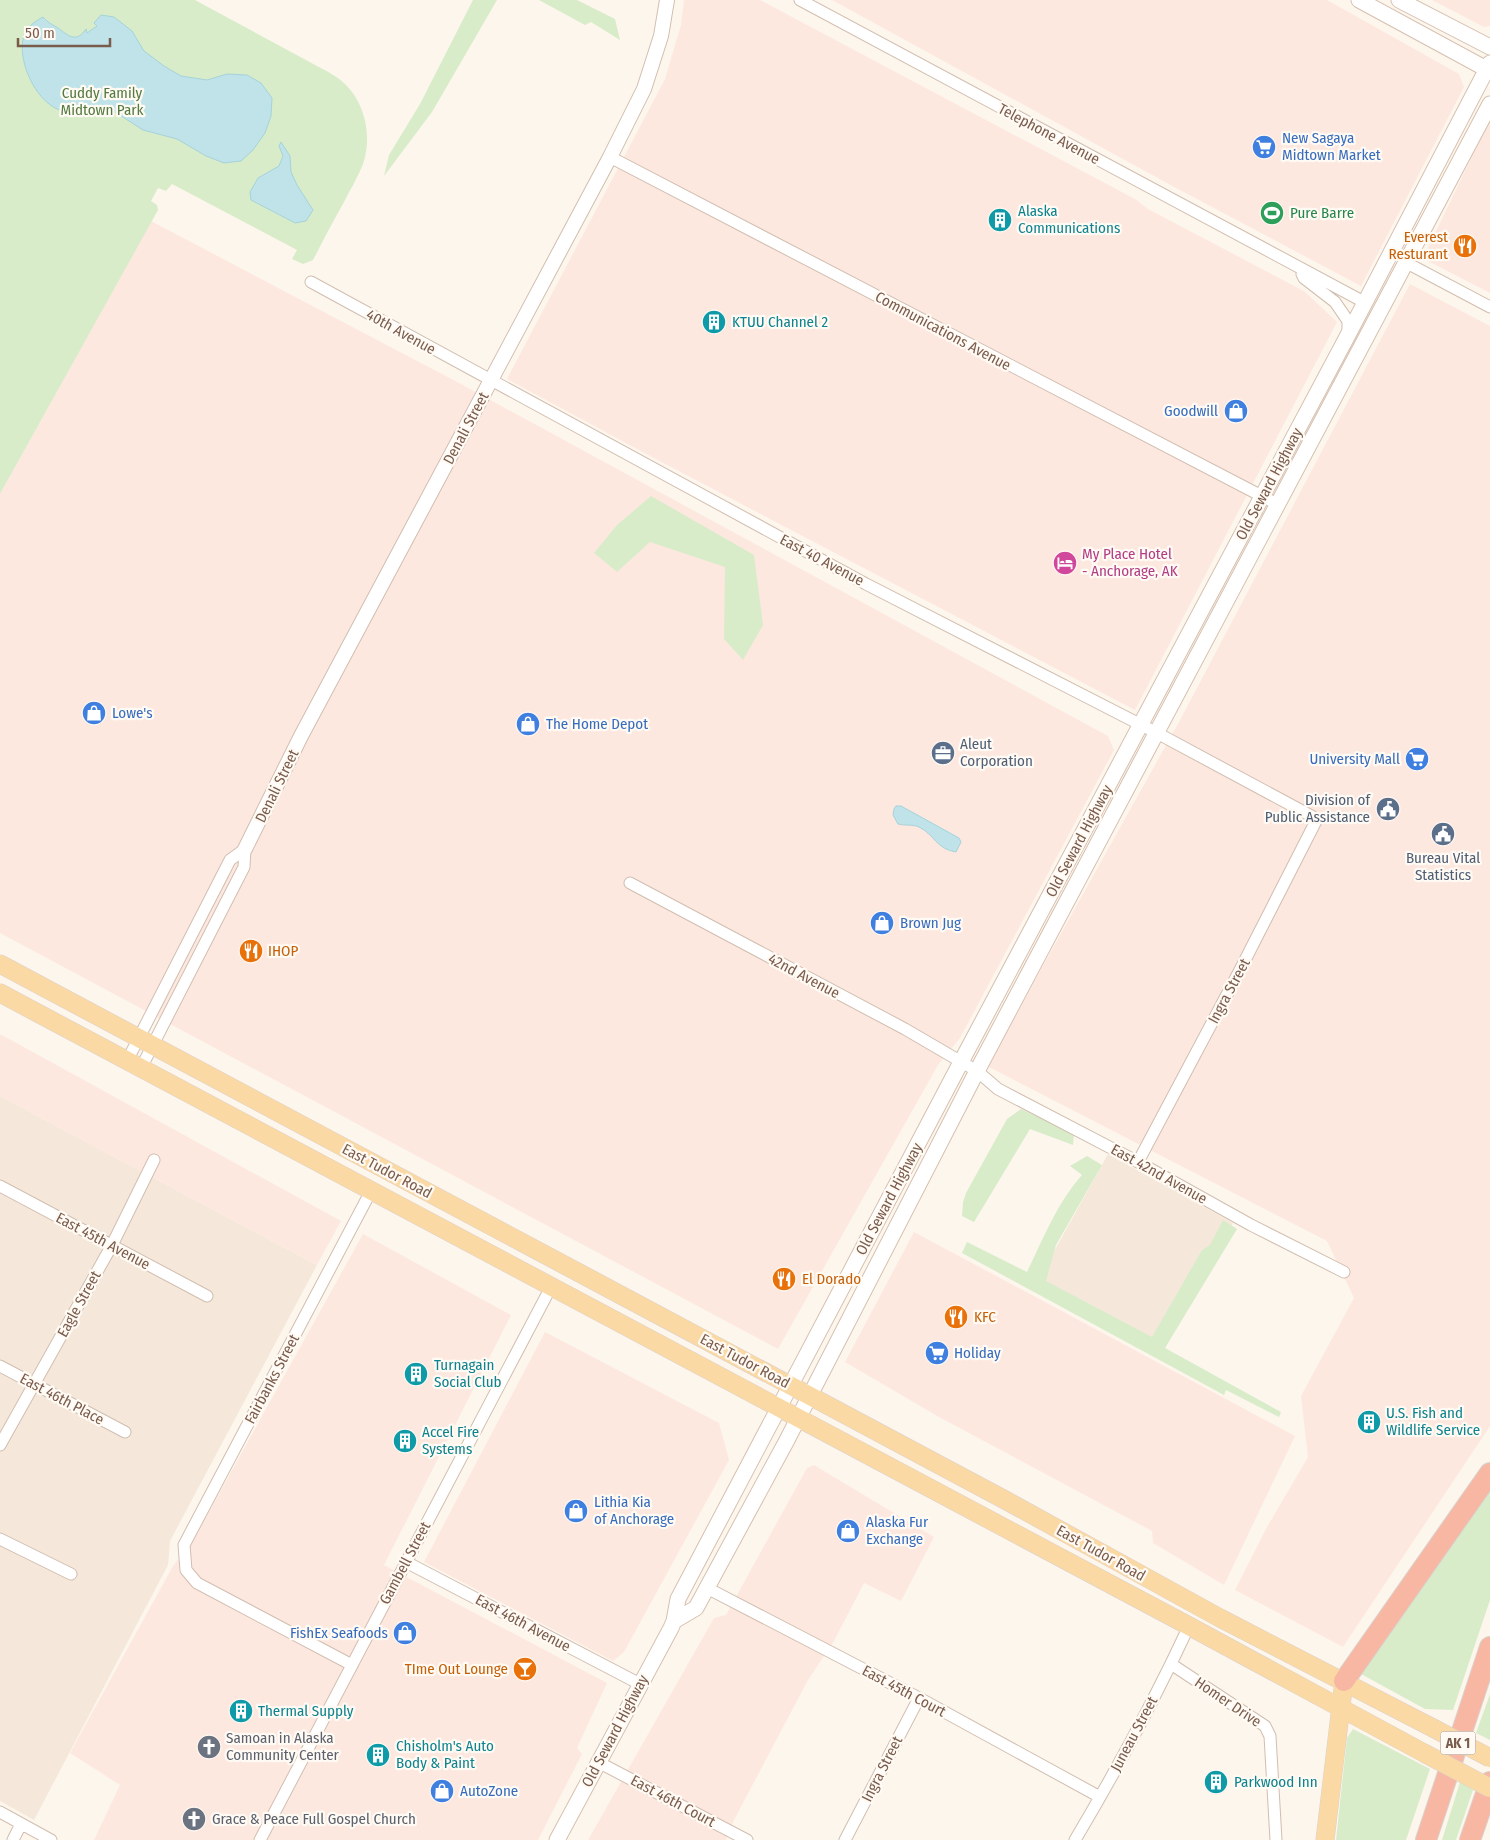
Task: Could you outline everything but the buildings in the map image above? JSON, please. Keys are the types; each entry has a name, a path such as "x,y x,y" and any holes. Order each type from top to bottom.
{"highway":[{"path":"1344,1681 1490,1473"},
{"name":"AK 1","path":"1426,1840 1490,1647"},
{"path":"1470,1840 1490,1782"}],"main road":[{"path":"1359,0 1489,68"},
{"path":"1399,0 1490,47"},
{"name":"Old Seward Highway","path":"557,1840 674,1622 678,1599 790,1386 1489,68"},
{"name":"Old Seward Highway","path":"674,1622 696,1608 707,1588 810,1396 977,1071 1490,104"},
{"path":"1340,384 1350,352 1366,322 1364,302"},
{"name":"East Tudor Road","path":"0,964 1007,1501 1220,1618 1490,1758"},
{"name":"East Tudor Road","path":"0,994 1490,1788"},
{"path":"1325,1840 1344,1681"}],"street":[{"name":"Denali Street","path":"134,1065 244,867 245,849 302,736 610,157 644,89 661,36 667,0"},
{"name":"Telephone Avenue","path":"800,0 1364,302"},
{"name":"Communications Avenue","path":"610,157 1277,504"},
{"path":"1405,262 1490,307"},
{"name":"Telephone Avenue","path":"1298,268 1304,278 1335,302 1348,321 1348,336"},
{"name":"40th Avenue","path":"311,282 491,381"},
{"name":"East 40 Avenue","path":"491,381 866,584 1141,724 1317,819"},
{"name":"Ingra Street","path":"1138,1162 1240,970 1317,819"},
{"name":"42nd Avenue","path":"630,883 905,1029 977,1071"},
{"name":"East 42nd Avenue","path":"977,1071 998,1089 1138,1162 1251,1225 1344,1272"},
{"name":"Eagle Street","path":"0,1445 112,1245 154,1160"},
{"name":"East 45th Avenue","path":"0,1186 207,1296"},
{"name":"Fairbanks Street","path":"352,1665 197,1583 186,1570 184,1545 371,1191"},
{"name":"Gambell Street","path":"260,1840 551,1287"},
{"name":"East 46th Place","path":"0,1366 125,1432"},
{"path":"0,1539 71,1574"},
{"name":"East 46th Avenue","path":"406,1562 640,1684"},
{"name":"East 45th Court","path":"707,1588 919,1698 1100,1797"},
{"name":"Juneau Street","path":"1075,1840 1171,1664 1189,1626"},
{"name":"Homer Drive","path":"1171,1664 1265,1726 1270,1736 1276,1840"},
{"name":"Ingra Street","path":"846,1840 919,1698"},
{"name":"East 46th Court","path":"598,1762 747,1840"},
{"path":"0,1812 52,1840"},
{"path":"13,1840 21,1824"}],"shaded area":[{"path":"684,0 760,0 1304,291 1337,322 1135,710 507,379 665,79 681,25"},
{"path":"832,0 1327,0 1459,74 1464,87 1361,286 1176,188"},
{"path":"1432,0 1490,0 1490,26 1484,27"},
{"path":"1490,119 1490,293 1428,261 1427,250"},
{"path":"151,221 461,384 1108,736 1114,750 960,1038 938,1065 778,1349 0,933 0,494"},
{"path":"1410,284 1490,326 1490,1426 1343,1647 1235,1590 1267,1527 1308,1457 1301,1396 1354,1298 1327,1241 987,1066 1179,722"},
{"path":"0,1034 341,1221 317,1265 0,1096"},
{"path":"0,1096 317,1265 170,1541 168,1565 34,1820 0,1801"},
{"path":"1108,1154 1233,1223 1164,1350 1037,1282"},
{"path":"914,1232 1295,1436 1224,1585 1153,1543 1152,1531 939,1417 845,1362"},
{"path":"363,1234 511,1315 384,1565 607,1683 577,1748 582,1754 538,1840 94,1840 120,1785 70,1753 173,1566 195,1537"},
{"name":"Lithia Kia of Anchorage","path":"545,1332 719,1423 729,1460 624,1652 613,1661 424,1562"},
{"path":"814,1465 934,1537 901,1601 864,1583 834,1641 808,1680 734,1820 726,1840 588,1840 714,1618 726,1615 807,1468"}],"green space":[{"name":"Cuddy Family Midtown Park","path":"0,0 195,0 325,70 343,82 353,93 363,112 367,144 363,164 344,202 313,260 303,264 292,259 297,250 172,184 166,191 158,188 151,201 157,205 158,210 0,494"},
{"path":"473,0 497,0 432,112 384,176 389,155 420,104"},
{"path":"539,0 577,0 615,19 620,40 591,22 585,25"},
{"path":"651,496 754,555 763,625 743,660 724,639 725,567 650,542 617,572 594,553 617,525"},
{"path":"1021,1109 1074,1133 1073,1145 1030,1129 974,1222 962,1216 966,1193 1007,1119"},
{"path":"1087,1156 1102,1165 1056,1245 1046,1281 1152,1337 1202,1250 1210,1245 1223,1220 1237,1229 1165,1348 1281,1412 1279,1417 1226,1390 1224,1395 962,1253 967,1242 1027,1272 1058,1209 1082,1175 1070,1166"},
{"path":"1490,1488 1490,1600 1453,1710 1425,1709 1361,1674"},
{"path":"1490,1694 1490,1740 1476,1733"},
{"path":"1353,1729 1430,1769 1406,1840 1336,1840 1347,1738"},
{"path":"1460,1782 1473,1790 1456,1840 1442,1840"}],"water":[{"path":"101,15 114,17 132,31 144,51 181,76 207,80 227,74 247,75 261,83 272,98 271,116 265,133 253,150 241,161 224,163 206,156 177,139 143,130 104,105 78,111 63,111 45,101 31,82 23,60 23,39 26,32 33,23 43,17 68,35 77,37 86,29 87,33 97,26 94,23"},
{"path":"281,142 290,156 291,172 297,185 313,210 306,221 295,223 251,200 250,192 258,178 279,166 283,156 279,146"},
{"path":"896,806 901,806 959,838 961,842 956,852 939,845 928,833 919,827 898,824 893,815"}],"place":[{"name":"New Sagaya Midtown Market","path":"1264,147"},
{"name":"Pure Barre","path":"1272,213"},
{"name":"Alaska Communications","path":"1000,220"},
{"name":"Everest Resturant","path":"1465,246"},
{"name":"KTUU Channel 2","path":"714,322"},
{"name":"Goodwill","path":"1236,411"},
{"name":"My Place Hotel - Anchorage, AK","path":"1065,563"},
{"name":"Lowe's","path":"94,713"},
{"name":"The Home Depot","path":"528,724"},
{"name":"Aleut Corporation","path":"943,753"},
{"name":"University Mall","path":"1417,759"},
{"name":"Division of Public Assistance","path":"1388,809"},
{"name":"Bureau Vital Statistics","path":"1443,834"},
{"name":"Brown Jug","path":"882,923"},
{"name":"IHOP","path":"251,951"},
{"name":"El Dorado","path":"784,1279"},
{"name":"KFC","path":"956,1317"},
{"name":"Holiday","path":"937,1353"},
{"name":"Turnagain Social Club","path":"416,1374"},
{"name":"U.S. Fish and Wildlife Service","path":"1369,1422"},
{"name":"Accel Fire Systems","path":"405,1441"},
{"name":"Lithia Kia of Anchorage","path":"576,1511"},
{"name":"Alaska Fur Exchange","path":"848,1531"},
{"name":"FishEx Seafoods","path":"405,1633"},
{"name":"TIme Out Lounge","path":"525,1669"},
{"name":"Thermal Supply","path":"241,1711"},
{"name":"Samoan in Alaska Community Center","path":"209,1747"},
{"name":"Chisholm's Auto Body & Paint","path":"378,1755"},
{"name":"Parkwood Inn","path":"1216,1782"},
{"name":"AutoZone","path":"442,1791"},
{"name":"Grace & Peace Full Gospel Church","path":"194,1819"}]}
